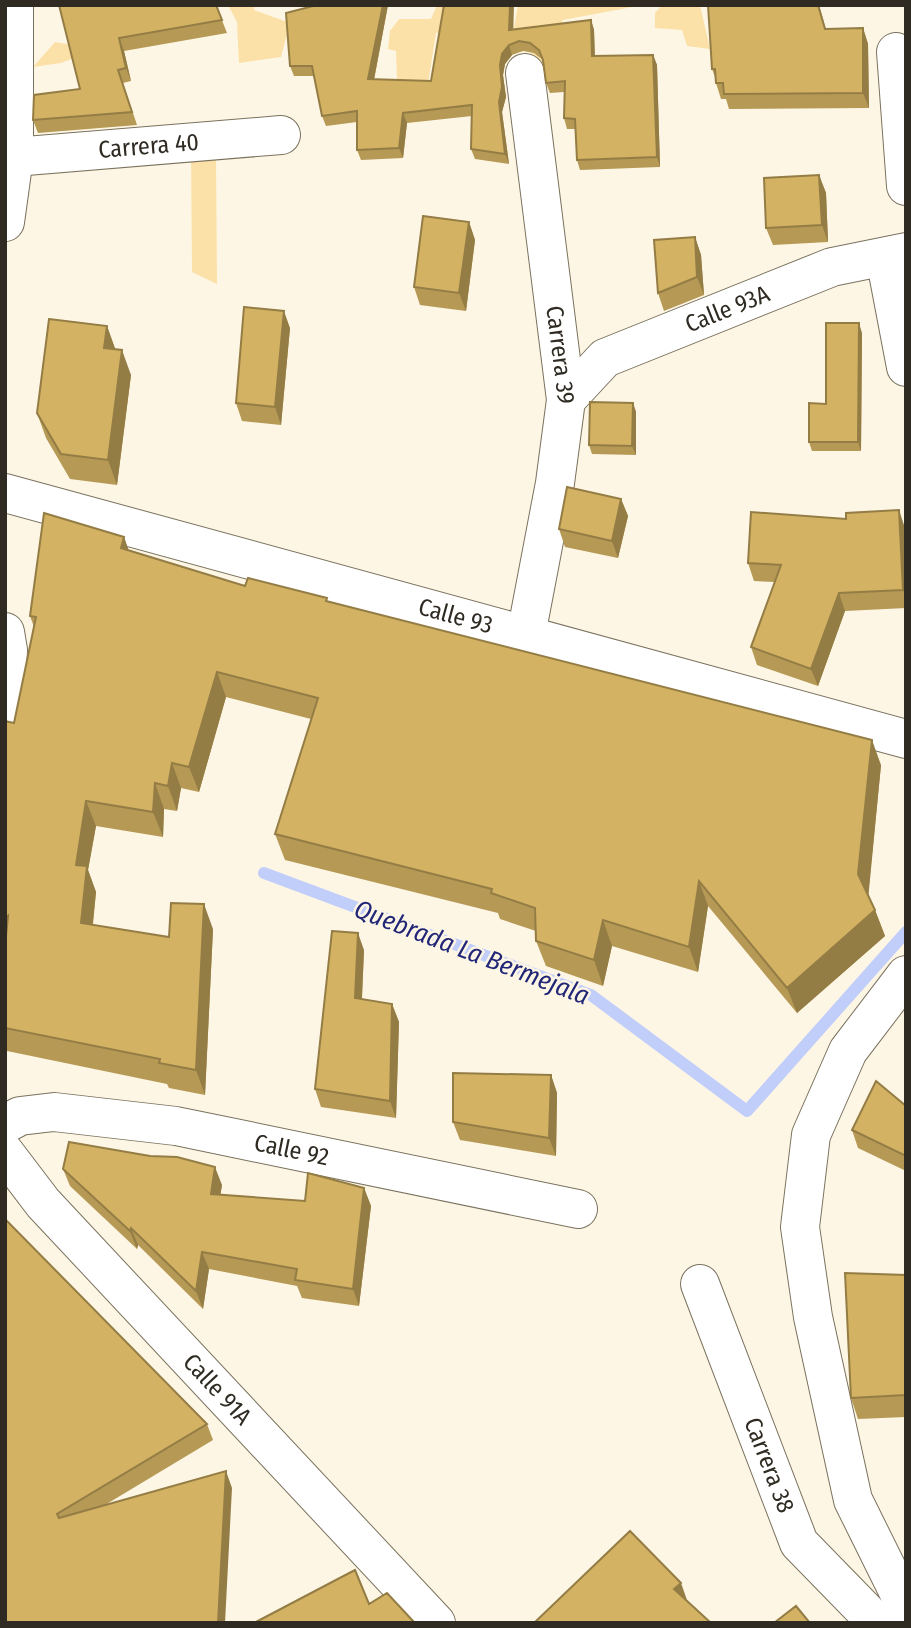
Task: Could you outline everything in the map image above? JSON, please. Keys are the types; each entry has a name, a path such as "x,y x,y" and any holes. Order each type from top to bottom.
{"street":[{"path":"5,222 14,157 13,5"},
{"path":"896,52 906,186"},
{"name":"Carrera 39","path":"525,73 566,400 555,483 526,635"},
{"name":"Carrera 40","path":"14,157 281,135"},
{"path":"896,254 906,367"},
{"name":"Calle 93A","path":"566,400 605,358 832,267 896,254"},
{"name":"Calle 93","path":"5,493 906,739"},
{"path":"5,632 8,650 5,724"},
{"path":"906,975 848,1051 811,1135 800,1227 813,1317 853,1500 906,1606"},
{"name":"Calle 92","path":"5,1124 20,1116 54,1112 176,1126 578,1209"},
{"name":"Calle 91A","path":"5,1153 43,1203 436,1623"},
{"name":"Carrera 38","path":"699,1284 799,1543 877,1623"}],"shaded area":[{"path":"228,5 255,5 254,10 290,23 281,57 239,63 237,22"},
{"path":"437,5 454,5 451,31 436,33 428,84 397,81 396,51 388,49 390,31 399,19 431,19"},
{"path":"518,5 643,5 563,20 546,63 533,63 529,40 512,40"},
{"path":"662,5 700,5 710,49 687,46 682,30 655,28 655,13"},
{"path":"159,25 61,63 33,67 55,42 73,45"},
{"path":"191,148 216,154 217,284 192,272"}],"building":[{"path":"59,5 216,5 222,20 119,38 126,68 118,70 132,112 33,120 34,95 80,89"},
{"path":"317,5 383,5 368,79 431,81 444,5 510,5 509,30 591,20 592,56 653,55 657,157 577,160 575,119 564,118 565,81 546,83 539,50 530,43 519,41 509,45 502,54 500,65 502,87 499,102 505,154 471,149 472,105 403,113 399,148 357,150 357,111 322,116 312,66 290,66 286,13"},
{"path":"708,5 818,5 825,29 863,28 863,93 724,94 723,83 716,83 715,69 712,69"},
{"path":"819,175 822,225 766,228 764,178"},
{"path":"423,216 469,222 459,293 414,287"},
{"path":"695,237 697,277 658,293 654,240"},
{"path":"244,307 284,311 275,407 236,403"},
{"path":"49,319 107,326 104,348 122,350 108,460 61,454 37,413"},
{"path":"826,323 859,323 858,442 809,442 809,403 826,404"},
{"path":"590,402 633,403 632,446 589,445"},
{"path":"567,487 621,499 612,541 559,529"},
{"path":"899,510 903,590 839,593 811,669 751,647 781,565 748,563 751,512 846,519 846,513"},
{"path":"44,513 124,537 121,548 245,586 248,578 327,598 326,601 872,740 858,874 875,910 787,988 699,881 689,947 603,920 594,960 536,941 535,908 491,893 492,889 275,834 318,698 217,672 189,767 172,763 168,786 155,783 153,812 86,801 76,865 87,866 81,923 169,937 171,903 204,904 196,1070 159,1063 160,1059 5,1028 5,946 8,916 5,919 5,721 14,723 36,617 30,616"},
{"path":"332,931 358,933 355,998 392,1004 390,1101 315,1089"},
{"path":"453,1073 551,1075 549,1138 453,1122"},
{"path":"876,1081 906,1106 906,1156 852,1130"},
{"path":"69,1142 150,1156 177,1157 215,1167 211,1194 305,1201 308,1173 364,1188 353,1289 295,1280 297,1269 202,1252 196,1291 131,1228 130,1231 63,1169"},
{"path":"5,1219 207,1424 57,1514 59,1518 226,1471 218,1623 5,1623"},
{"path":"845,1273 906,1275 906,1395 851,1398"},
{"path":"630,1531 681,1583 674,1589 711,1623 534,1623"},
{"path":"355,1570 369,1604 387,1593 418,1623 254,1623"},
{"path":"796,1606 810,1623 774,1623"}],"waterway":[{"name":"Quebrada La Bermejala","path":"264,873 591,995 747,1111 906,932"}]}
